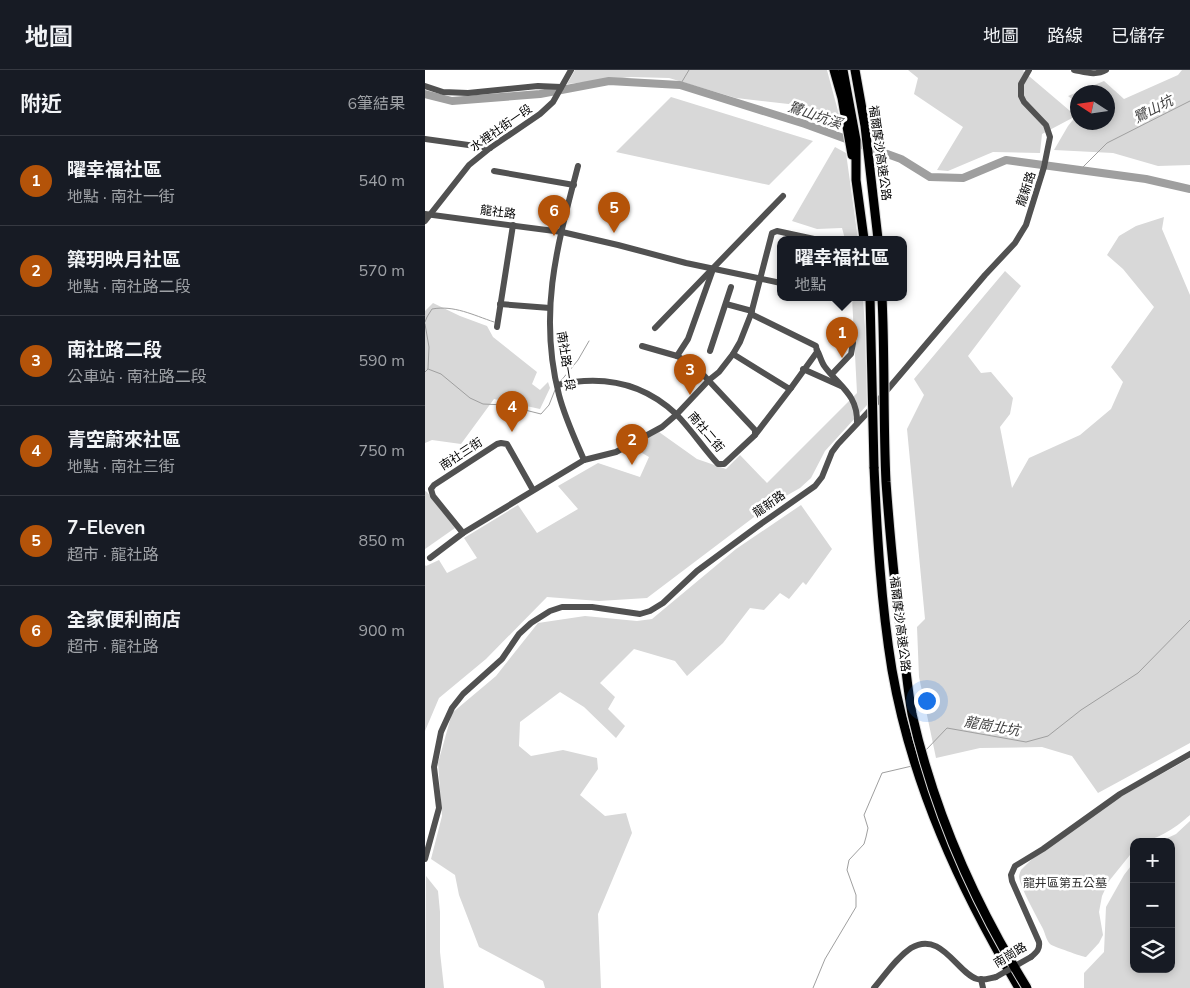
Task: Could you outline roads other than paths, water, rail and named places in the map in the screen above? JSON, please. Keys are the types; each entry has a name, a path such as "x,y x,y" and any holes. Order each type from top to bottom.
{"highway":[{"path":"834,70 845,95"},
{"name":"福爾摩沙高速公路","path":"843,70 845,95 856,140 856,180 864,236"},
{"name":"福爾摩沙高速公路","path":"856,70 865,126 878,236"},
{"name":"福爾摩沙高速公路","path":"870,301 878,549 892,669 902,716 924,793 941,834 976,914 1019,988"},
{"name":"福爾摩沙高速公路","path":"881,301 887,481 896,595 912,713 927,770 948,830 974,891 1027,988"}],"street":[{"path":"425,86 443,92 468,93 538,86 561,87 571,70"},
{"name":"龍新路","path":"425,859 439,808 435,767 441,732 452,708 463,694 502,659 519,634 537,619 562,607 592,607 639,614 649,611 663,603 697,571 815,486 822,478 833,452 878,402 985,275 1015,243 1026,225 1041,180 1050,137 1049,128 1024,102 1020,91 1021,84 1029,70"},
{"path":"1074,70 1090,74 1106,70"},
{"name":"水裡社街一段","path":"425,221 427,214 469,165 490,148 540,114 553,102 561,87"},
{"path":"425,139 490,148"},
{"name":"南社路一段","path":"579,166 555,261 549,338 557,385 566,416 584,460"},
{"path":"494,171 573,185"},
{"path":"655,328 783,196"},
{"name":"龍社路","path":"427,214 561,232 777,282"},
{"path":"497,327 513,225"},
{"path":"430,558 463,533 584,460 616,452 662,426 677,414 719,372 733,354 752,313 770,236 774,232 797,236"},
{"path":"677,356 688,338 713,268"},
{"path":"710,351 731,287"},
{"path":"500,304 550,308"},
{"path":"726,304 752,313 812,344 817,350 824,366 845,388 855,406 857,424"},
{"path":"832,374 851,354 853,343"},
{"path":"642,346 677,356 695,366 755,430 755,435"},
{"path":"755,435 817,350"},
{"path":"733,354 782,386 791,388"},
{"path":"803,369 845,388"},
{"path":"557,385 591,380 625,384 652,396 677,414"},
{"name":"南社二街","path":"677,414 718,464 724,464 755,435"},
{"name":"南社三街","path":"463,533 433,496 431,490 434,485 497,444 507,444 533,490"},
{"name":"南崗路","path":"981,980 996,977 1031,957 1040,947 1011,881 1011,875 1015,866 1043,849 1120,794 1190,754"},
{"path":"874,988 897,959 913,947 923,944 933,945 941,949 973,977 981,980 983,988"}],"waterway":[{"name":"鷺山坑","path":"680,85 689,70"},
{"name":"鷺山坑溪","path":"425,94 452,101 540,94 609,81 680,85 805,124 901,159 930,177 963,178 1006,160 1146,179 1190,189"},
{"name":"鷺山坑","path":"1079,171 1107,143 1190,101"},
{"path":"425,322 432,309 440,308 463,311 494,322"},
{"path":"425,324 429,347 428,369 425,372"},
{"path":"560,382 578,360 589,341"},
{"path":"428,369 441,374 470,398 483,404 505,405 541,414 549,405 555,390"},
{"name":"龍崗北坑","path":"926,750 947,728 1026,742 1048,736 1081,710 1138,673 1190,620"},
{"name":"龍崗北坑","path":"813,988 825,959 856,907 856,895 847,870 849,860 864,844 868,828 864,815 882,773 912,766"}],"place":[{"name":"7-Eleven","path":"614,233"},
{"name":"全家便利商店","path":"554,236"},
{"name":"曜幸福社區","path":"842,358"},
{"name":"南社路二段","path":"690,395"},
{"name":"青空蔚來社區","path":"512,432"},
{"name":"築玥映月社區","path":"632,465"}],"park label":[{"name":"龍井區第五公墓","path":"1065,883"}]}
